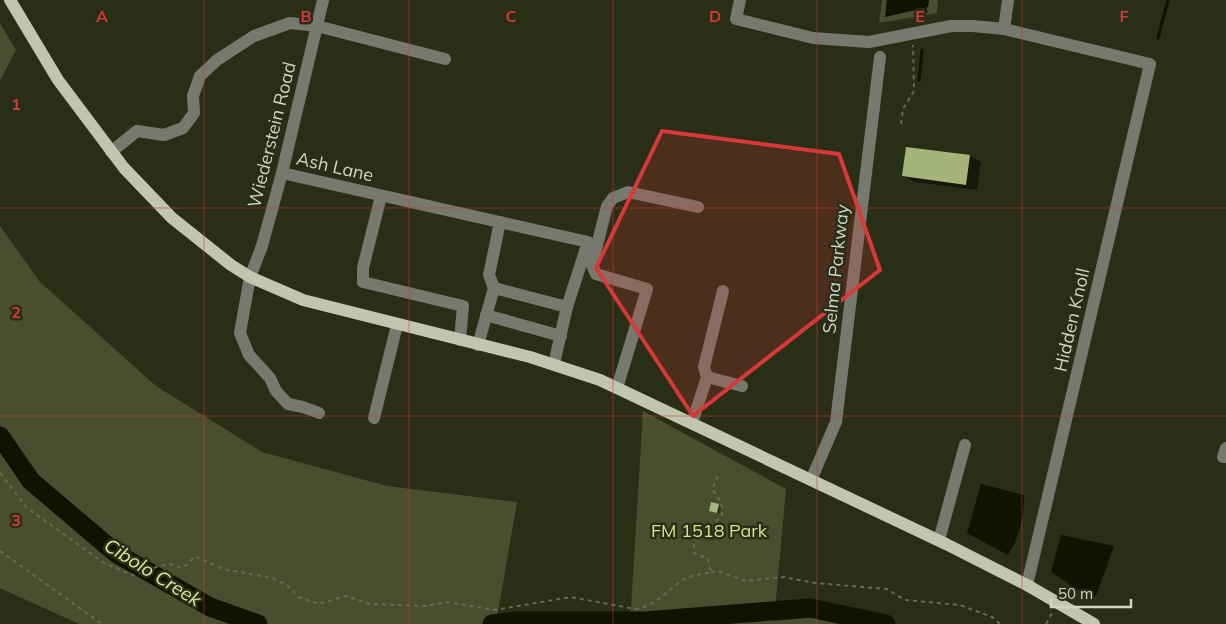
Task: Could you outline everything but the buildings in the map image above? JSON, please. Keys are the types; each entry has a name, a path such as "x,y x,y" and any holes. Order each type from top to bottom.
{"main road":[{"path":"10,0 58,80 111,152 172,218 209,249 250,277 303,300 554,364 617,388 939,540 1027,585 1094,624"}],"street":[{"name":"Wiederstein Road","path":"319,413 288,404 276,391 270,378 249,355 240,333 250,277 262,246 282,173 323,0"},
{"path":"740,0 736,19 813,38 869,42 951,26 1004,29 1008,0"},
{"path":"111,152 137,131 164,135 184,128 194,113 193,96 200,76 217,60 254,36 290,23 317,26 446,59"},
{"name":"Hidden Knoll","path":"1004,29 1150,64 1027,585"},
{"name":"Selma Parkway","path":"811,480 836,422 880,57"},
{"name":"Ash Lane","path":"282,173 588,242 567,307"},
{"path":"617,388 647,289 596,274 592,265 607,206 613,198 628,192 698,207"},
{"path":"381,196 363,268 363,282 463,306 460,340"},
{"path":"478,344 494,288 489,274 500,222"},
{"path":"494,288 567,307 554,364"},
{"path":"692,422 707,377 704,367 723,291"},
{"path":"486,315 561,336"},
{"path":"374,418 397,325"},
{"path":"707,377 742,386"},
{"path":"939,540 965,445"}],"path":[{"path":"902,124 903,109 914,91 912,33"},
{"path":"0,472 26,508 111,568 133,575 164,565 181,568 186,566 195,556 200,556 223,569 272,578 287,585 298,597 319,604 346,596 370,604 426,606 447,602 494,610 571,597 635,609 659,602 685,579 718,572 745,581 784,576 815,583 887,589 905,600 960,605 992,617 1000,624"},
{"path":"711,572 708,559 694,554 693,549 700,524 712,524 719,520 723,513 722,502 712,489 718,476"},
{"path":"0,551 102,624"}],"highlighted area":[{"path":"662,131 839,154 880,270 693,416 596,268"}],"green space":[{"path":"882,0 938,0 937,13 879,23"},
{"path":"0,23 16,50 0,81"},
{"path":"0,226 40,282 156,386 262,452 387,486 517,502 496,624 79,624 0,588"},
{"name":"FM 1518 Park","path":"643,411 786,489 774,621 875,612 892,624 630,624"}],"shaded area":[{"path":"887,0 929,0 928,7 885,17"},
{"path":"981,484 1024,495 1020,526 1008,555 967,533"},
{"path":"1061,535 1114,546 1097,593 1092,599 1051,572"}],"waterway":[{"path":"923,0 926,12"},
{"path":"1158,38 1168,0"},
{"path":"919,80 922,50"},
{"name":"Cibolo Creek","path":"0,436 31,481 117,554 210,607 258,624"},
{"name":"Cibolo Creek","path":"492,624 516,621 645,621 810,608 886,624"}]}
